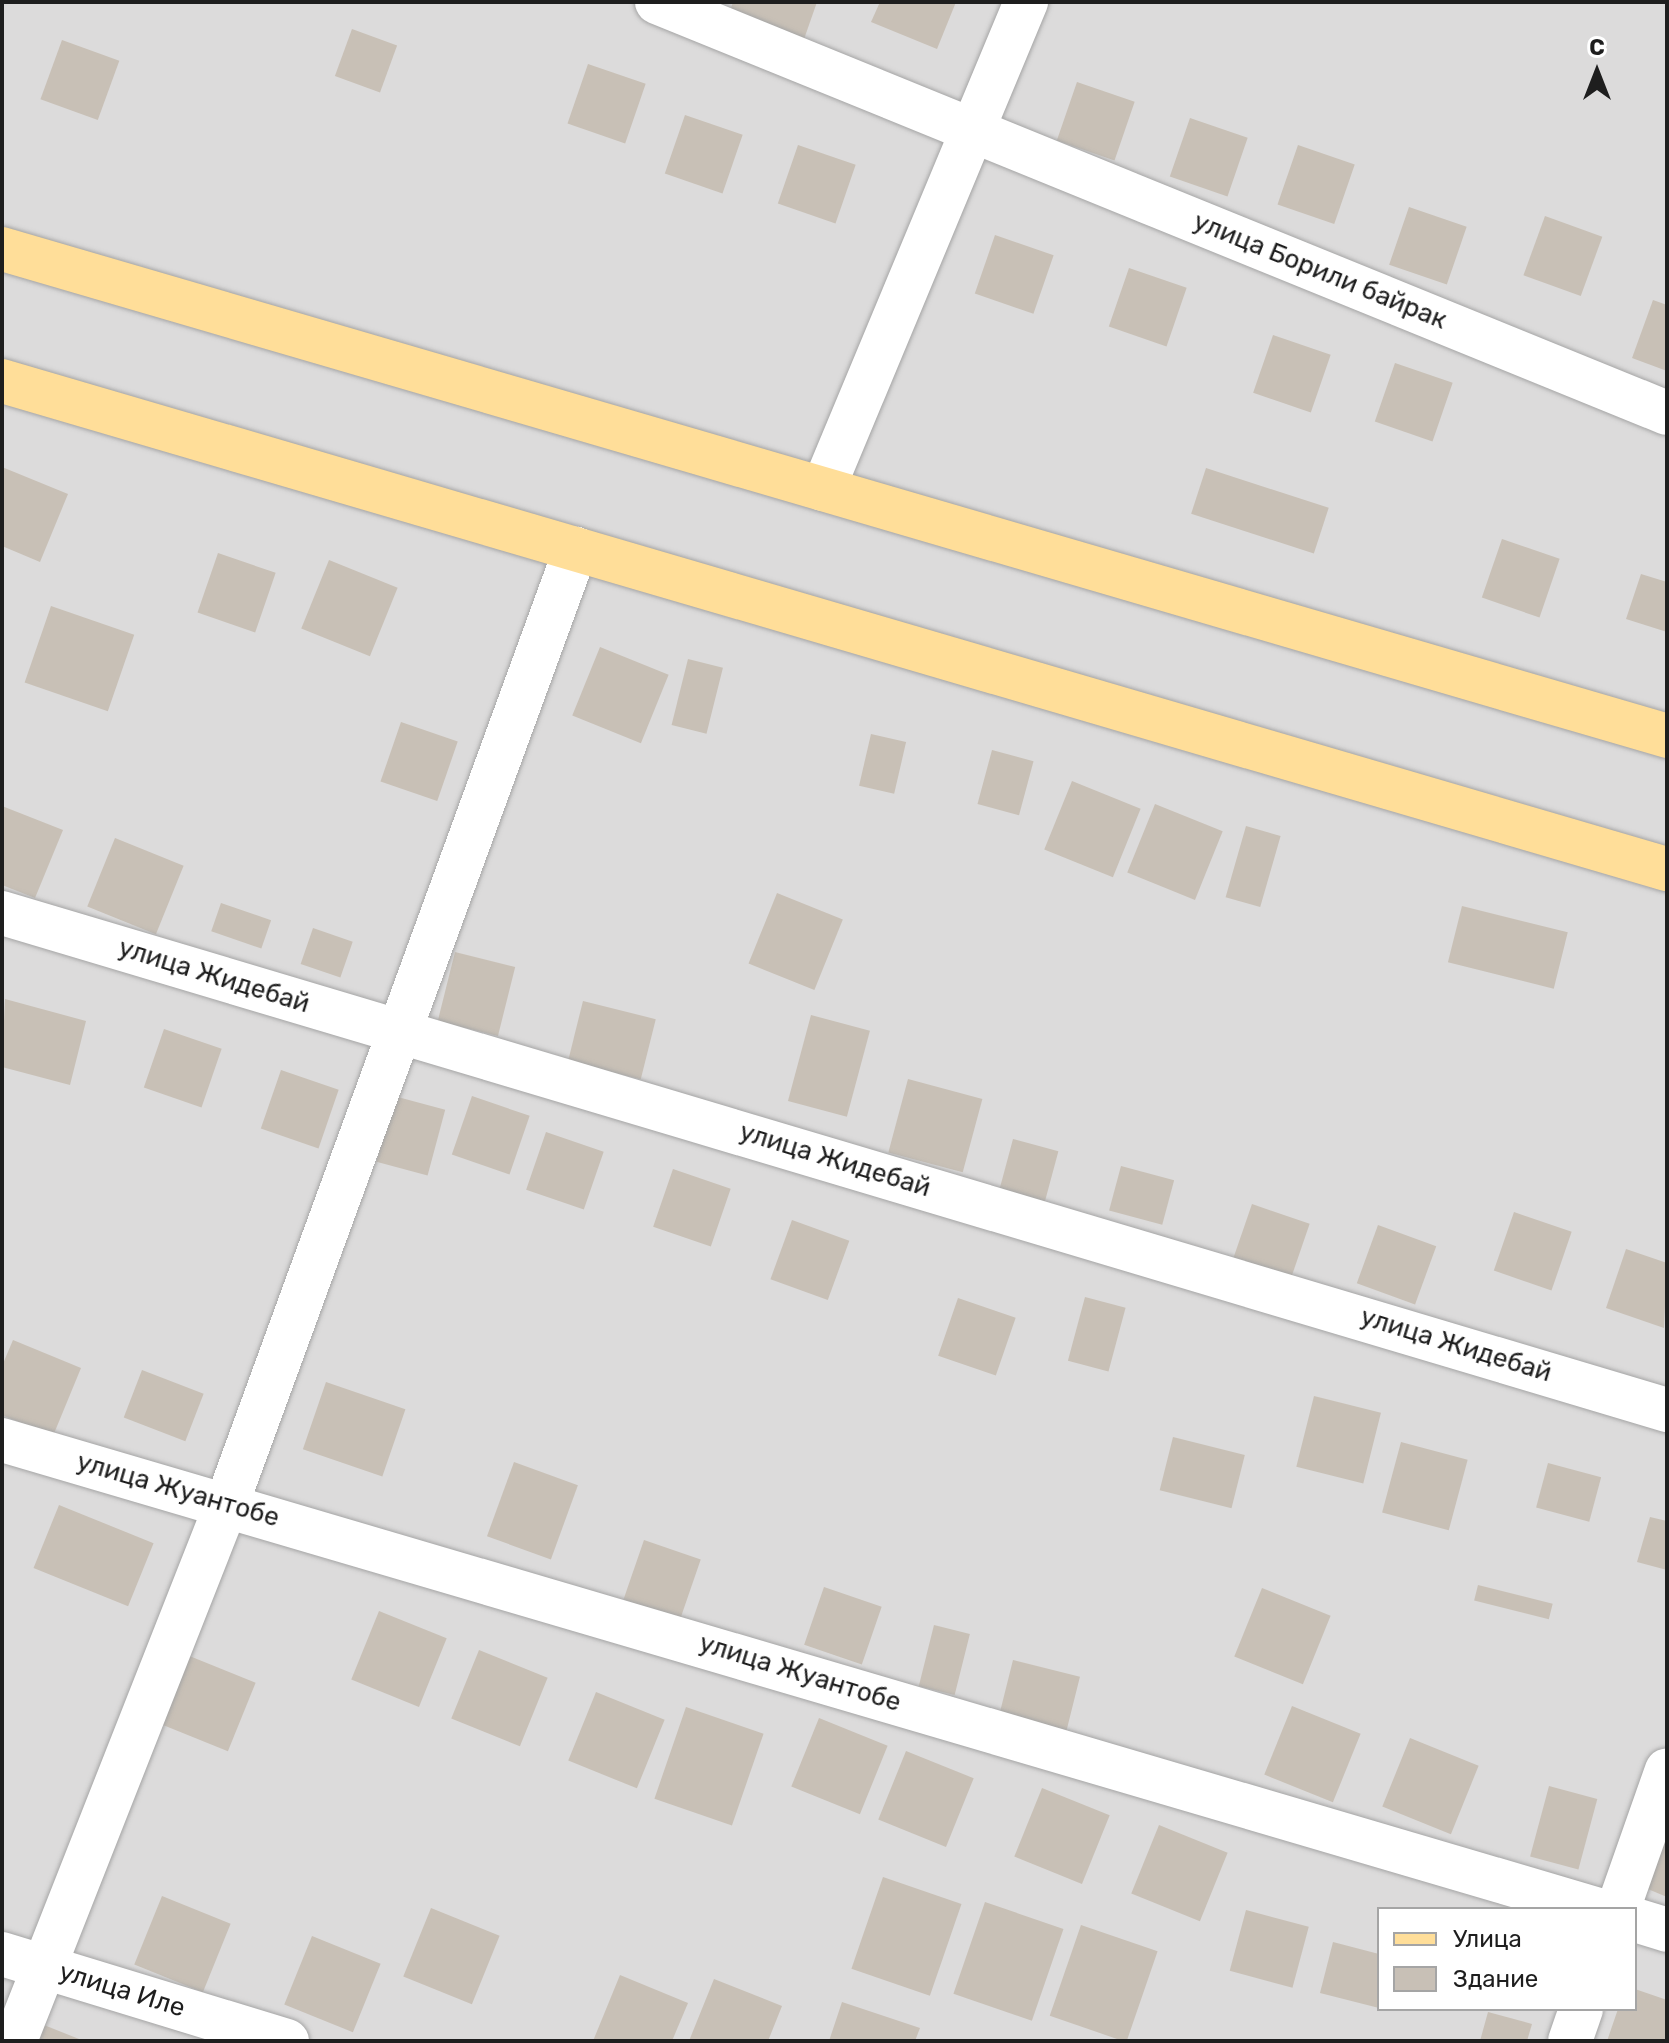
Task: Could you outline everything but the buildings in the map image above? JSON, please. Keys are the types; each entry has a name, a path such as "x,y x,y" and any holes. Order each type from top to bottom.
{"main road":[{"path":"2,249 1667,736"},
{"path":"2,381 1667,869"}],"street":[{"name":"улица Борили байрак","path":"657,2 1667,413"},
{"path":"823,489 1026,2"},
{"path":"15,2041 227,1503 576,549"},
{"name":"улица Жидебай","path":"2,913 1667,1410"},
{"name":"улица Жуантобе","path":"2,1440 227,1503 1589,1907"},
{"path":"1619,1907 1667,1770"},
{"path":"1637,1921 1667,1930"},
{"name":"улица Иле","path":"2,1954 287,2041"},
{"path":"1570,2041 1580,2011"}],"shaded area":[{"path":"2,2 1667,2 1667,2041 2,2041"}]}
